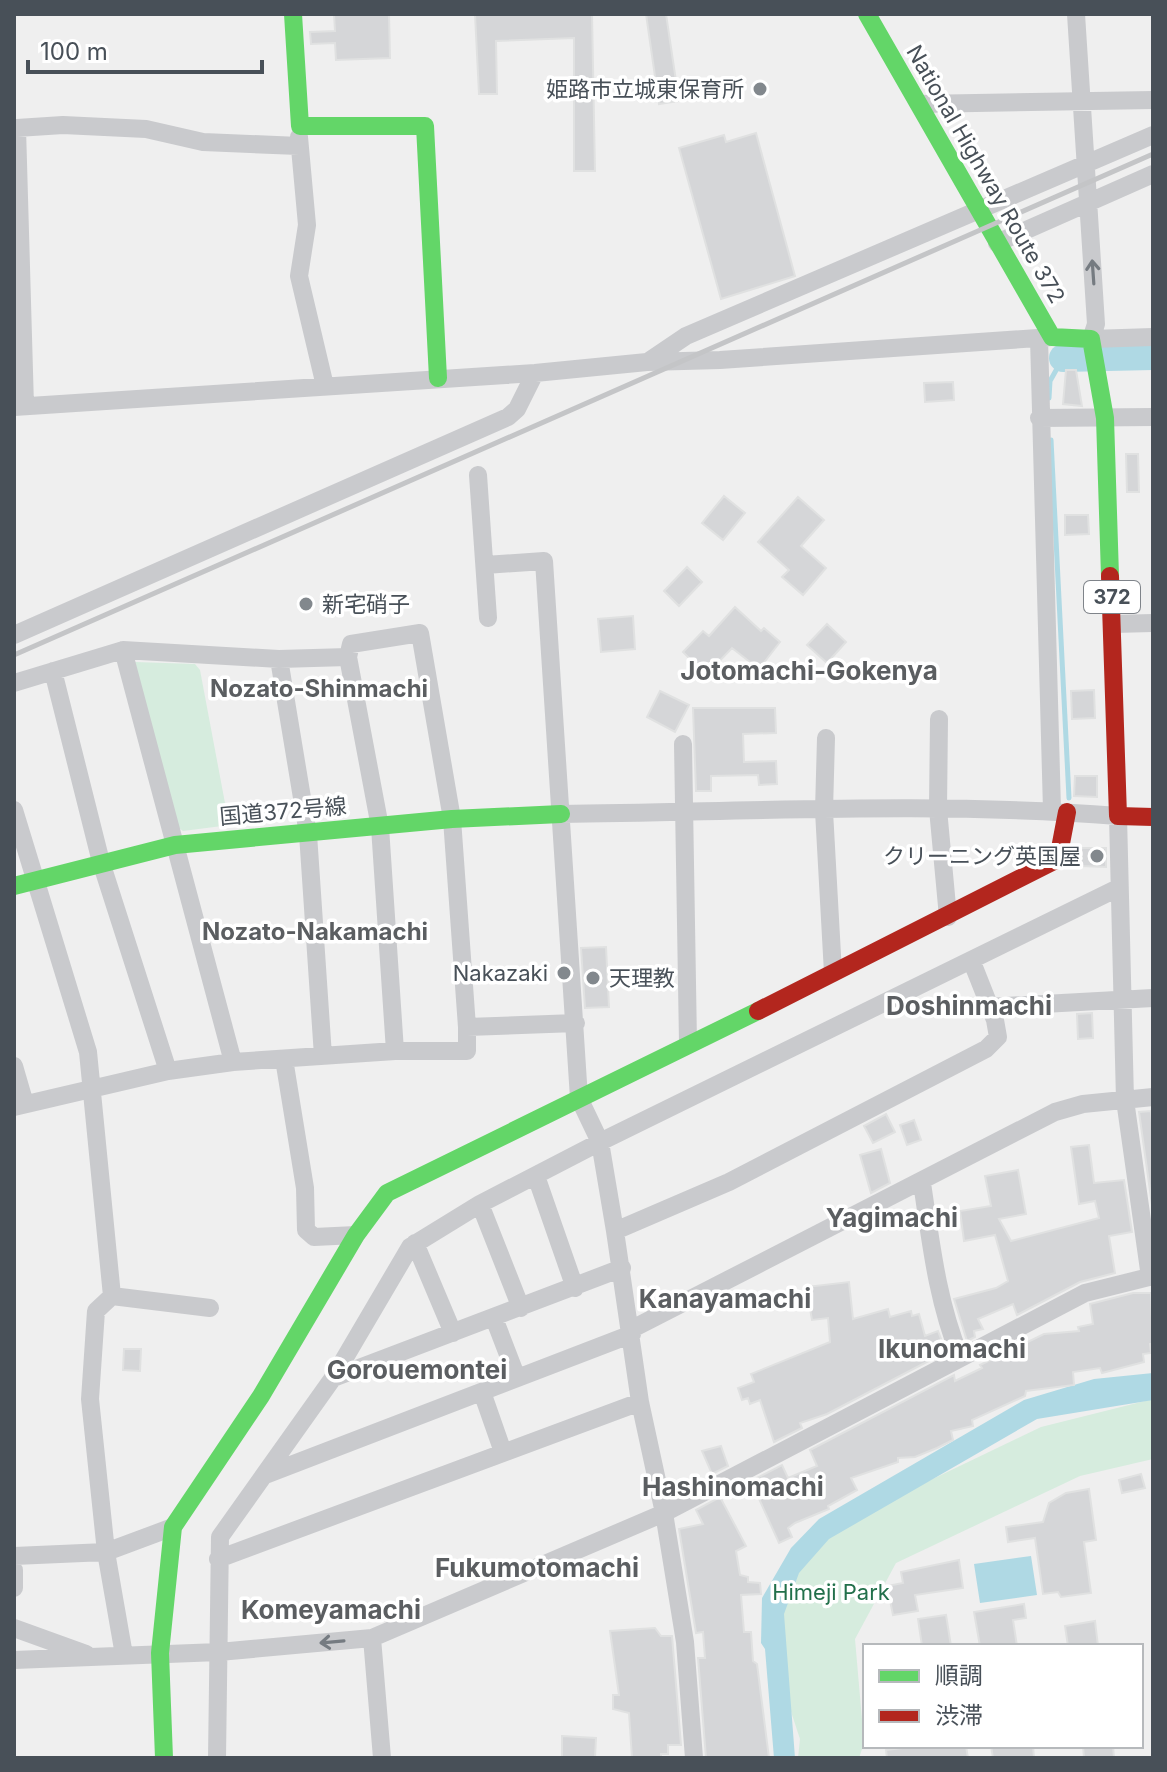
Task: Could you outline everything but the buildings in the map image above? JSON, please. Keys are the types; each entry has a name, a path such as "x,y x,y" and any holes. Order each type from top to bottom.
{"main road":[{"path":"293,14 300,126 425,126 438,378"},
{"name":"National Highway Route 372","path":"867,14 997,243 1046,338 1092,346"},
{"name":"372","path":"1092,346 1105,418 1118,816"},
{"path":"164,1758 160,1653 173,1527 261,1396 356,1235 387,1193 948,917 1058,859 1060,811"},
{"name":"国道372号線","path":"14,886 175,845 452,819 561,814"},
{"path":"1118,816 1153,817"}],"street":[{"path":"1076,14 1096,324 1092,346 1153,337"},
{"path":"919,104 1153,100"},
{"path":"299,146 203,142 146,129 63,125 17,128 20,406 535,373 647,362 1046,338 1060,811"},
{"path":"300,126 299,146 307,225 299,276 325,386"},
{"path":"647,362 686,336 1153,135"},
{"path":"997,243 1153,174"},
{"path":"14,635 508,417 517,409 535,373"},
{"path":"1049,418 1153,417"},
{"path":"478,475 488,618"},
{"path":"485,565 544,561 579,1098 600,1142 622,1268 640,1402 664,1513 685,1642 694,1758"},
{"path":"1113,624 1153,623"},
{"path":"14,1066 20,1106 168,1071 233,1062 395,1051 467,1051 452,819 420,633 351,644 348,657 380,827 395,1051"},
{"path":"123,650 233,1062"},
{"path":"14,683 123,650 279,659 348,657"},
{"path":"279,659 308,834 323,1056"},
{"path":"53,671 101,862 168,1071"},
{"path":"939,719 938,809 948,917"},
{"path":"826,738 824,811 833,973"},
{"path":"683,744 688,1043"},
{"path":"14,1660 219,1652 372,1638 664,1513 1085,1293 1152,1276 1125,1100 1118,816 1060,811 938,809 561,814"},
{"path":"14,810 88,1052 112,1296"},
{"path":"217,1758 220,1537 333,1378 415,1243 480,1204 600,1142 1118,888"},
{"path":"615,1231 729,1182 916,1089 986,1049 998,1037 995,1020 972,962"},
{"path":"988,1007 1153,998"},
{"path":"467,1027 576,1023"},
{"path":"284,1059 305,1188 306,1230 314,1237 356,1235"},
{"path":"265,1475 632,1331 1055,1112 1083,1104 1153,1097"},
{"path":"536,1176 575,1288"},
{"path":"922,1183 932,1261 945,1321 960,1357"},
{"path":"480,1204 521,1308"},
{"path":"415,1243 453,1333"},
{"path":"333,1378 622,1268"},
{"path":"112,1296 210,1308"},
{"path":"112,1296 96,1311 90,1399 106,1552 124,1655"},
{"path":"494,1318 517,1378"},
{"path":"482,1392 503,1452"},
{"path":"218,1559 640,1402"},
{"path":"14,1556 106,1552 173,1527"},
{"path":"14,1570 17,1576 14,1588"},
{"path":"14,1628 100,1659"},
{"path":"372,1638 382,1758"}],"green space":[{"path":"135,662 195,664 200,670 228,819 222,826 183,831 175,825"},
{"name":"Himeji Park","path":"1153,1399 1153,1459 1080,1476 896,1563 855,1639 863,1731 859,1758 798,1758 800,1739 774,1660 792,1570 837,1525 1041,1427"}],"water":[{"path":"1153,1373 1153,1400 1037,1419 829,1539 799,1573 784,1614 795,1758 774,1758 765,1649 761,1643 762,1598 791,1548 819,1519 1024,1400 1094,1379"},
{"path":"1031,1556 1037,1595 980,1603 974,1564"}],"waterway":[{"path":"1063,358 1153,356"},
{"path":"1049,398 1050,381 1063,358"},
{"path":"1051,440 1069,798"}],"railway":[{"path":"14,655 1153,154"}],"traffic: fast":[{"path":"293,14 300,126 425,126 438,378"},
{"path":"867,14 1052,337 1091,339 1105,418 1110,576"},
{"path":"14,886 175,845 452,819 561,814"},
{"path":"164,1758 160,1653 173,1527 261,1396 356,1235 387,1193 758,1011"}],"traffic: jam":[{"path":"1110,576 1118,816 1153,817"},
{"path":"758,1011 1058,859 1067,812"}],"place":[{"name":"姫路市立城東保育所","path":"760,89"},
{"name":"新宅硝子","path":"306,604"},
{"name":"クリーニング英国屋","path":"1097,856"},
{"name":"Nakazaki","path":"564,973"},
{"name":"天理教","path":"593,978"}],"district":[{"name":"Jotomachi-Gokenya","path":"809,671"},
{"name":"Nozato-Shinmachi","path":"319,689"},
{"name":"Nozato-Nakamachi","path":"315,932"},
{"name":"Doshinmachi","path":"969,1006"},
{"name":"Yagimachi","path":"892,1218"},
{"name":"Kanayamachi","path":"725,1299"},
{"name":"Ikunomachi","path":"952,1349"},
{"name":"Gorouemontei","path":"417,1370"},
{"name":"Hashinomachi","path":"733,1487"},
{"name":"Fukumotomachi","path":"537,1568"},
{"name":"Komeyamachi","path":"331,1610"}]}
